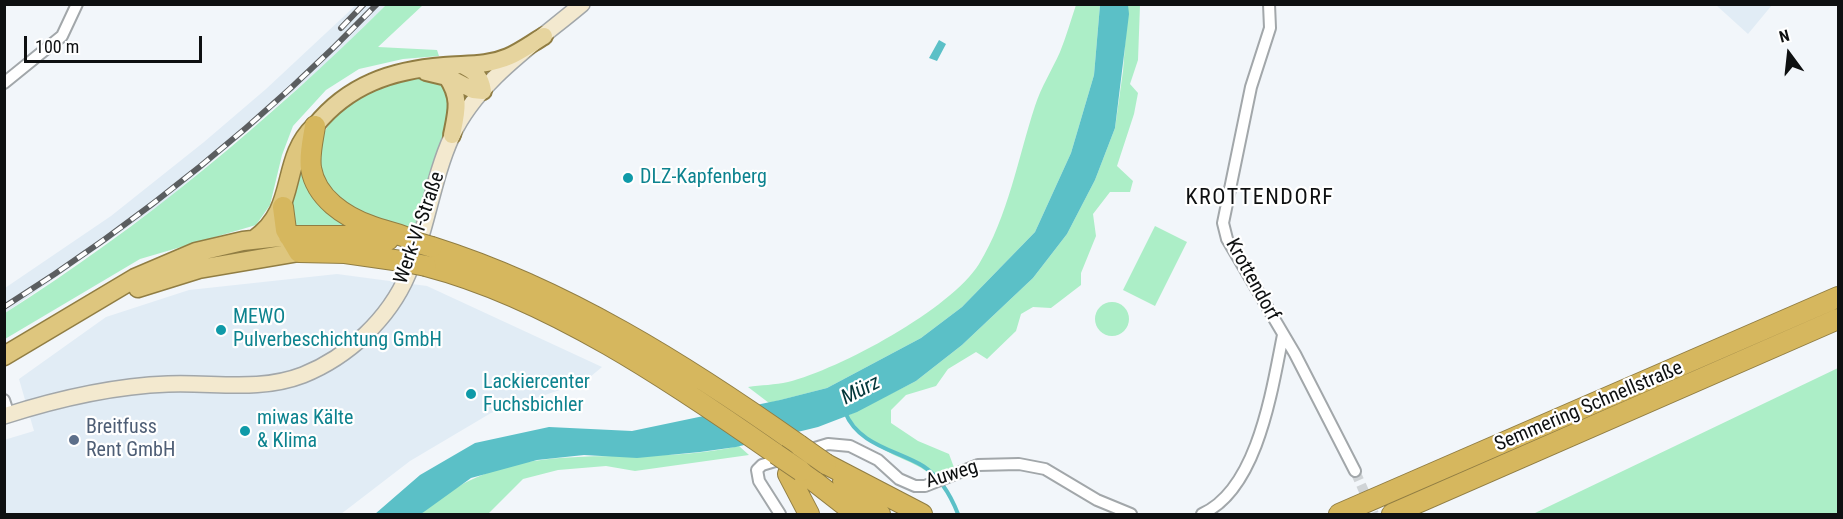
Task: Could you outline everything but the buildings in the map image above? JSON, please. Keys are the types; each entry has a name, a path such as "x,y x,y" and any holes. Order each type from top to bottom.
{"highway":[{"path":"255,239 275,222 283,207 297,150 303,137 315,126"},
{"path":"315,126 311,168 320,190 337,209 458,274 572,326 662,378 776,454 795,473 856,514"},
{"path":"283,207 294,244"},
{"path":"73,316 91,302 135,278 196,252 255,239 345,253 414,249 518,278 622,332 740,403 826,464 880,514"},
{"path":"7,354 73,316 139,287 294,244"},
{"name":"Semmering Schnellstraße","path":"1339,514 1839,297"},
{"name":"Semmering Schnellstraße","path":"1392,514 1839,319"},
{"path":"826,464 922,514"},
{"path":"795,473 809,514"}],"main road":[{"name":"Werk-VI-Straße","path":"7,416 116,387 170,384 267,385 303,375 336,357 368,333 392,304 403,283 452,135 483,91 582,4"},
{"path":"315,126 328,110 360,86 396,73 464,66 508,57 544,36"},
{"path":"419,70 447,76 473,90 483,91 481,80 474,71 464,66"},
{"path":"447,76 457,95 452,135"}],"street":[{"path":"4,83 62,36 77,4"},
{"name":"Krottendorf","path":"1269,4 1270,28 1251,87 1223,223 1227,239 1355,471"},
{"path":"1202,514 1217,508 1237,483 1255,445 1269,404 1282,335"},
{"path":"4,400 7,416"},
{"name":"Auweg","path":"780,514 759,481 757,470 762,465 828,444 850,446 878,460 899,479 915,486 925,486 978,465 1000,463 1045,469 1097,500 1131,514"}],"shaded area":[{"path":"356,5 386,5 325,65 164,202 5,313 5,288 111,216 204,142 266,89"},
{"path":"1716,5 1772,5 1748,34"},
{"path":"337,274 427,286 602,367 584,382 491,413 410,461 341,514 5,514 4,440 34,431 19,379 106,317 189,290"}],"green space":[{"path":"386,5 423,5 378,47 437,50 439,56 403,59 359,69 326,90 293,126 282,155 270,205 256,225 140,259 5,339 5,313 56,280 156,208 204,170 297,89"},
{"path":"1076,5 1100,5 1094,75 1071,153 1035,232 962,307 921,338 827,388 769,403 748,387 788,382 810,375 864,351 920,318 945,300 965,281 979,264 998,227 1037,99 1060,52"},
{"path":"1128,5 1140,5 1138,60 1130,84 1138,93 1134,114 1117,166 1133,181 1130,192 1110,192 1093,214 1096,236 1081,273 1081,285 1051,308 1033,307 1021,314 1016,331 987,359 976,352 948,369 936,386 906,395 891,410 891,423 918,441 949,454 956,473 938,481 924,470 876,445 847,416 916,381 962,345 1033,278 1067,234 1095,180 1115,128 1123,71"},
{"path":"424,78 442,83 450,90 451,110 415,231 373,219 350,208 334,194 323,178 319,162 320,146 325,131 335,117 349,104 381,87"},
{"path":"301,156 360,230 295,229 290,212"},
{"path":"1155,226 1187,242 1155,306 1123,290"},
{"path":"1112,302 1124,307 1129,319 1124,331 1112,336 1100,331 1095,319 1100,307"},
{"path":"1838,368 1838,514 1533,514"},
{"path":"739,446 749,455 635,471 606,466 558,470 523,479 488,514 421,514 457,487 495,470 534,461 573,457 697,453"}],"water":[{"name":"Mürz","path":"1100,5 1128,5 1129,14 1115,128 1095,180 1067,234 1033,278 962,345 916,381 857,412 818,427 736,447 700,452 637,458 584,455 537,460 471,478 421,514 375,514 420,475 475,443 549,427 632,431 780,400 827,388 921,338 962,307 1035,232 1071,153 1094,75"},
{"path":"939,40 946,44 937,61 929,58"}],"waterway":[{"path":"845,412 851,423 868,439 929,470 944,487 958,514"}],"tunnel":[{"path":"1355,471 1374,514"}],"railway":[{"path":"341,28 364,4"},
{"path":"4,307 104,240 200,167 291,88 377,4"}],"place":[{"name":"DLZ-Kapfenberg","path":"628,178"},
{"name":"MEWO Pulverbeschichtung GmbH","path":"221,330"},
{"name":"Lackiercenter Fuchsbichler","path":"471,394"},
{"name":"miwas Kälte & Klima","path":"245,431"},
{"name":"Breitfuss Rent GmbH","path":"74,440"}],"district":[{"name":"KROTTENDORF","path":"1260,198"}]}
